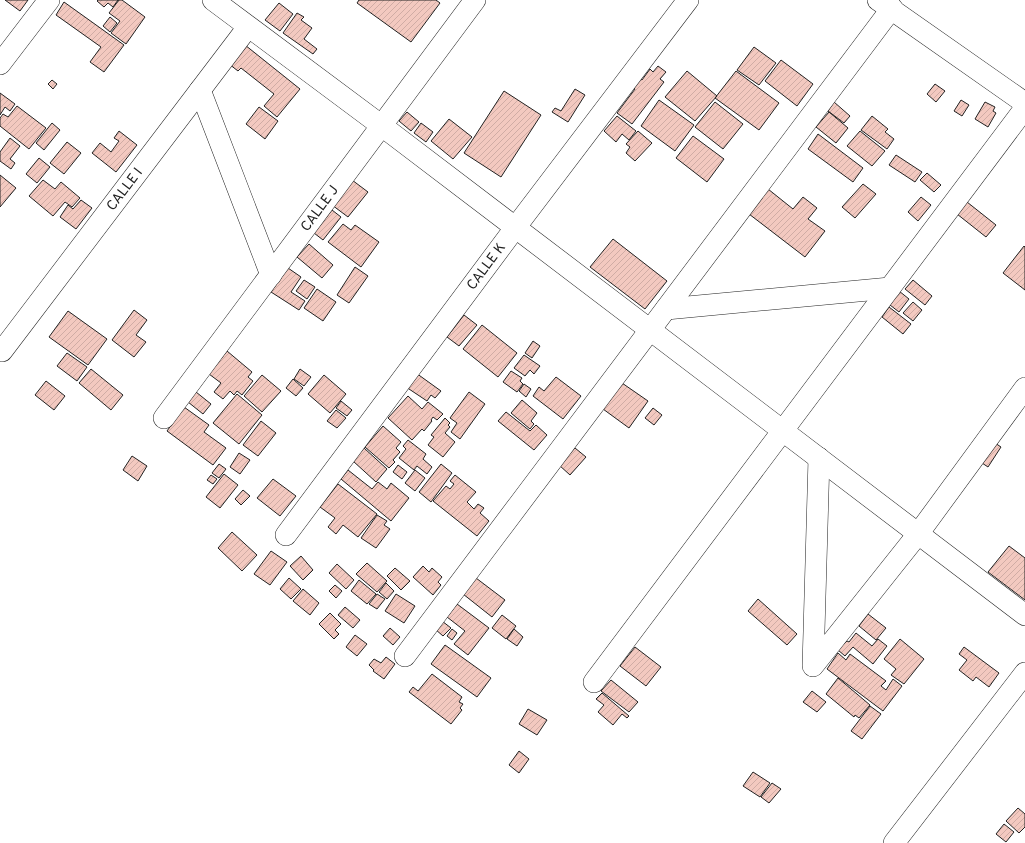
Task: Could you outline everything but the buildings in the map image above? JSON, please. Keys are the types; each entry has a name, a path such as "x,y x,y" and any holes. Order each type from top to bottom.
{"street":[{"path":"0,64 49,0"},
{"path":"213,0 382,126 1025,615"},
{"name":"CALLE J","path":"164,418 475,0"},
{"name":"CALLE K","path":"286,535 515,228 688,0"},
{"path":"405,656 666,309 885,4 1025,103"},
{"name":"CALLE I","path":"2,351 248,27"},
{"path":"200,90 271,275"},
{"path":"594,682 1025,108"},
{"path":"666,309 890,288"},
{"path":"819,458 813,666 918,534 1025,388"},
{"path":"894,843 1025,673"}]}
